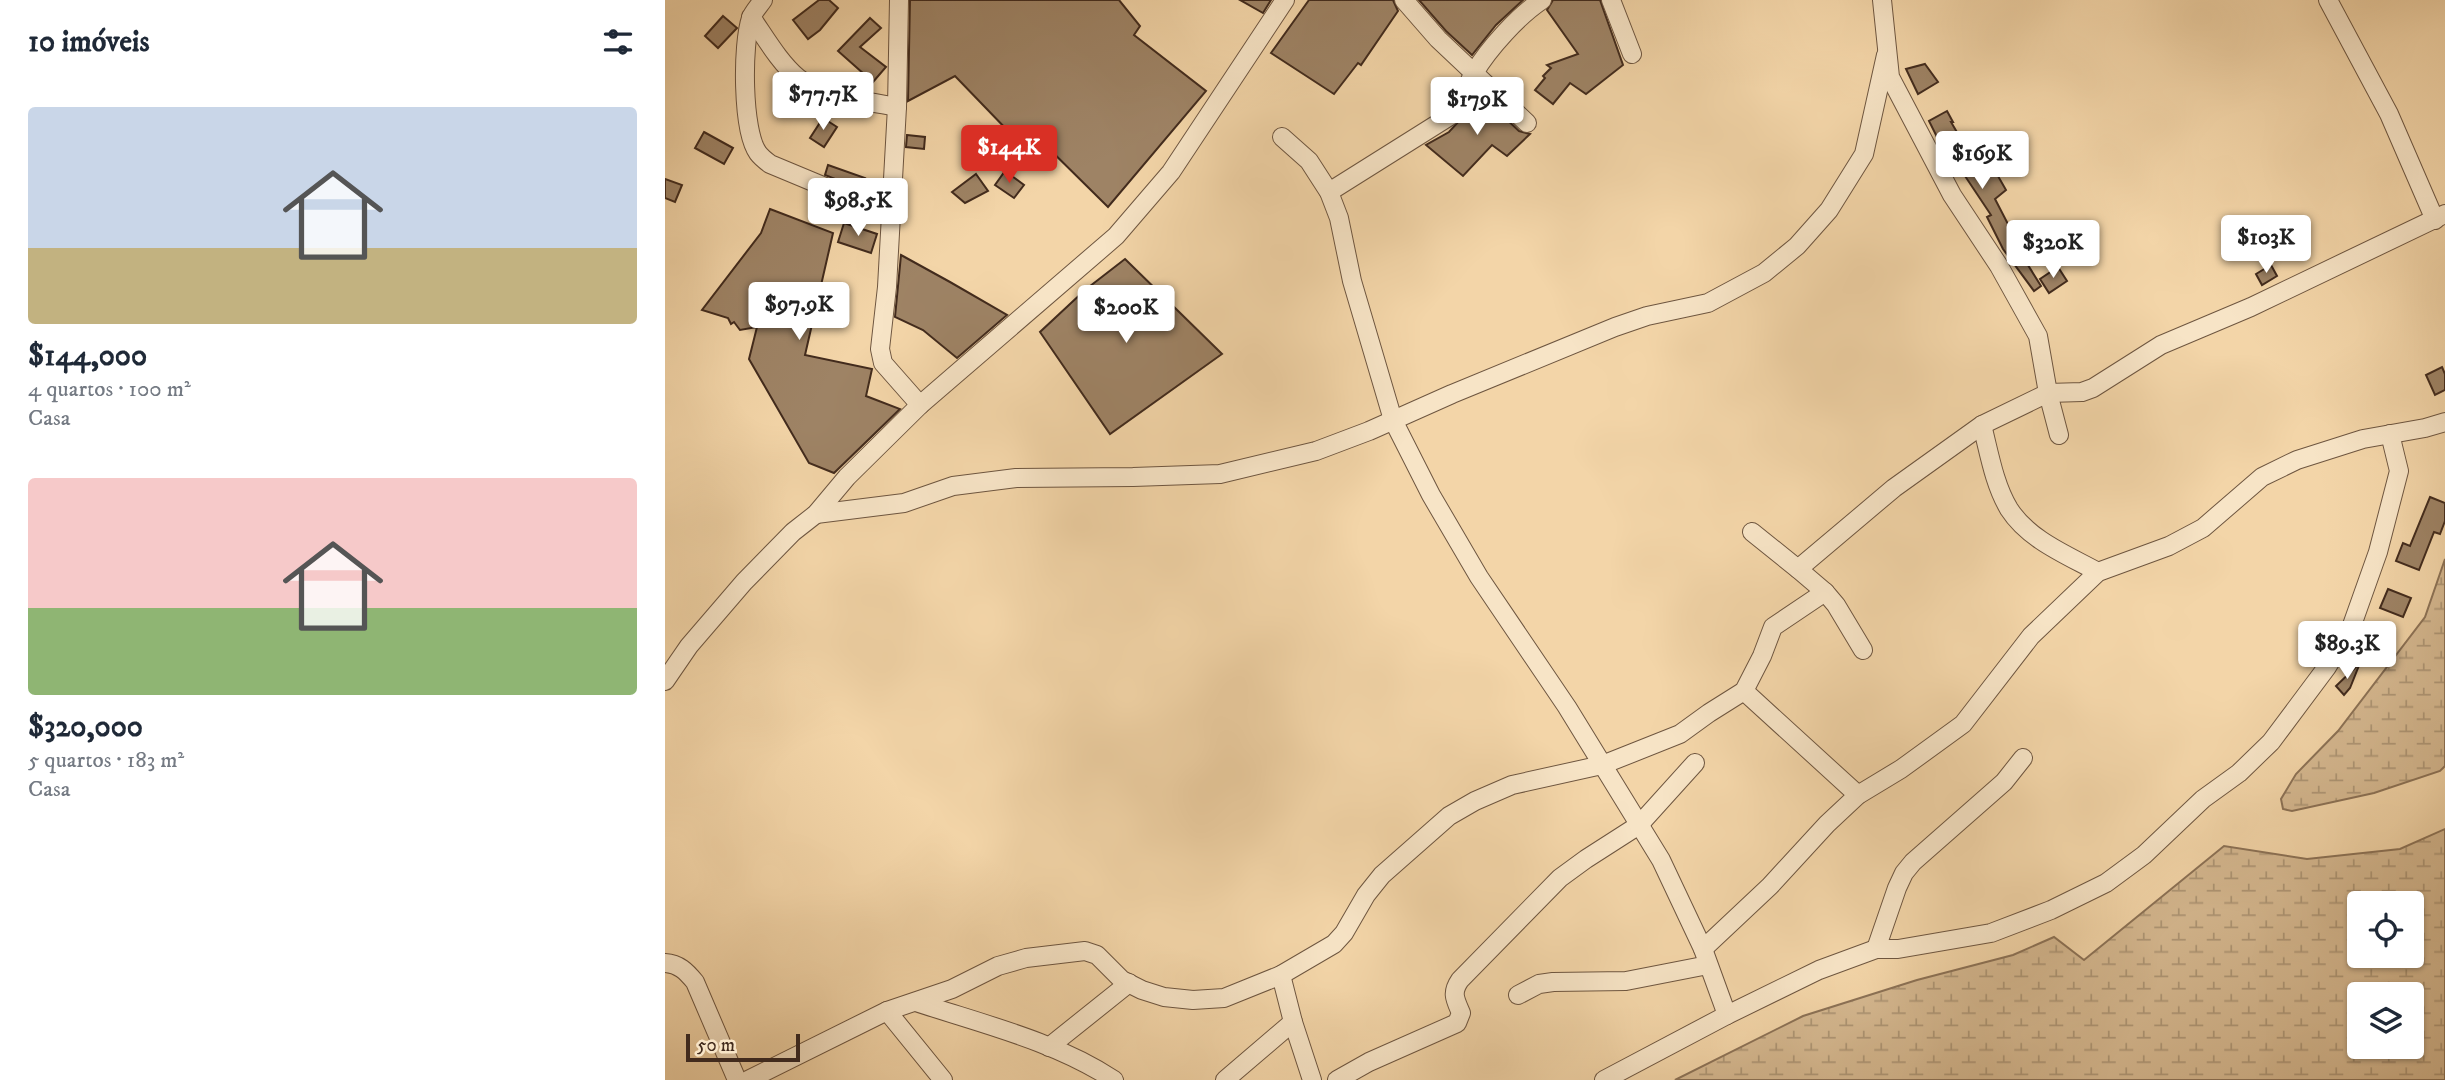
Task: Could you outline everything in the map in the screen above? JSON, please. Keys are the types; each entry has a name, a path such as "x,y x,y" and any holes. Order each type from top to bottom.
{"street":[{"path":"763,0 751,17 747,34 747,110 751,135 758,153 770,164 890,214"},
{"path":"899,0 897,107 887,287 880,349 883,363 920,405"},
{"path":"665,681 689,646 744,582 793,531 816,514 847,477 920,405 1116,236 1171,172 1285,0"},
{"path":"1404,0 1437,39 1527,123"},
{"path":"1329,191 1450,116 1460,106 1473,73 1505,33 1542,0"},
{"path":"1611,0 1632,54"},
{"path":"1882,0 1890,77 1952,195 1999,266 2038,336 2047,393 2059,435"},
{"path":"1798,569 1894,488 1982,425 2047,393 2082,392 2093,388 2161,345 2251,307 2440,217 2328,0"},
{"path":"751,17 783,61 797,77 811,86 897,107"},
{"path":"816,514 904,503 953,486 1016,478 1220,474 1315,451 1615,327 1647,316 1708,303 1764,273 1797,246 1829,210 1864,154 1886,55"},
{"path":"1282,137 1309,161 1329,191 1339,218 1358,302 1393,421 1431,495 1479,577 1567,707 1661,860 1705,957 1727,1015"},
{"path":"1518,995 1539,984 1553,982 1626,981 1705,957 1827,824 1858,795 1963,724 2031,636 2098,572 2169,546 2203,528 2262,477 2297,460 2329,448 2445,422"},
{"path":"1982,425 2000,488 2010,509 2042,542 2098,572"},
{"path":"1604,1080 1819,970 1876,949 1898,949 1991,933 2106,883 2144,855 2203,799 2239,773 2271,742 2327,667 2358,612 2378,552 2399,471 2390,434"},
{"path":"1752,532 1825,592 1863,650"},
{"path":"748,1080 887,1011 952,989 998,966 1026,958 1085,951 1097,955 1122,980 1164,997 1193,1000 1224,998 1282,975 1334,944 1382,875 1450,816 1475,801 1512,785 1602,765 1681,734 1744,691 1773,627 1825,592"},
{"path":"1744,691 1858,795"},
{"path":"1876,949 1904,873 2004,782 2023,758"},
{"path":"1337,1080 1369,1062 1457,1023 1461,1013 1454,995 1460,980 1560,878 1639,825 1695,763"},
{"path":"665,963 684,969 695,982 737,1080"},
{"path":"1282,975 1293,1022 1312,1080"},
{"path":"1049,1047 1129,983"},
{"path":"916,1002 1049,1047 1082,1060 1114,1080"},
{"path":"887,1011 943,1080"},
{"path":"1225,1080 1293,1022"}],"green space":[{"path":"2445,559 2445,766 2440,771 2374,793 2292,811 2283,809 2281,799 2296,774 2338,731 2425,617"},
{"path":"2445,829 2445,1080 1675,1080 1803,1016 1917,980 2013,955 2054,937 2084,960 2224,846 2307,859 2400,849"}],"building":[{"path":"819,0 829,0 838,8 820,30 808,39 793,20"},
{"path":"910,0 1119,0 1140,26 1134,35 1206,91 1108,207 1028,128 1011,134 955,76 908,101"},
{"path":"1240,0 1271,0 1263,13"},
{"path":"1309,0 1393,0 1398,11 1361,65 1358,63 1334,94 1271,53"},
{"path":"1419,0 1523,0 1496,25 1472,55"},
{"path":"1553,0 1600,0 1623,65 1586,94 1570,83 1553,104 1535,90 1551,68 1547,65 1578,54 1547,10"},
{"path":"723,16 737,28 718,48 705,36"},
{"path":"870,18 881,28 860,47 886,67 873,82 838,51"},
{"path":"1925,64 1938,82 1918,94 1906,69"},
{"path":"1482,96 1519,131 1530,134 1507,156 1492,145 1463,176 1426,145 1449,132"},
{"path":"1947,111 1982,175 1994,169 2006,190 1995,199 2023,246 2018,249 2041,286 2034,291 2003,249 1987,217 1991,215 1959,167 1952,171 1939,146 1941,145 1929,121"},
{"path":"823,118 837,127 824,147 810,138"},
{"path":"704,132 733,148 724,164 695,148"},
{"path":"907,135 925,137 924,149 906,147"},
{"path":"828,165 865,178 860,189 825,175"},
{"path":"1005,171 1024,185 1014,198 995,185"},
{"path":"976,174 988,191 965,203 952,192"},
{"path":"665,179 682,185 675,202 665,198"},
{"path":"770,209 833,233 805,355 872,369 866,396 900,409 834,473 809,463 749,359 757,327 740,330 734,322 731,324 728,318 702,310 761,233"},
{"path":"844,223 877,234 871,253 838,242"},
{"path":"901,255 1007,315 957,358 923,330 895,317"},
{"path":"1125,259 1222,354 1110,434 1040,332 1085,290"},
{"path":"2271,265 2277,276 2262,285 2256,274"},
{"path":"2058,267 2067,281 2049,293 2040,279"},
{"path":"2442,367 2445,390 2435,395 2426,375"},
{"path":"2430,497 2445,503 2445,521 2440,534 2434,532 2419,570 2396,561 2403,543 2410,546"},
{"path":"2388,589 2411,598 2403,617 2380,608"},
{"path":"2360,663 2350,688 2344,695 2336,686"}]}
